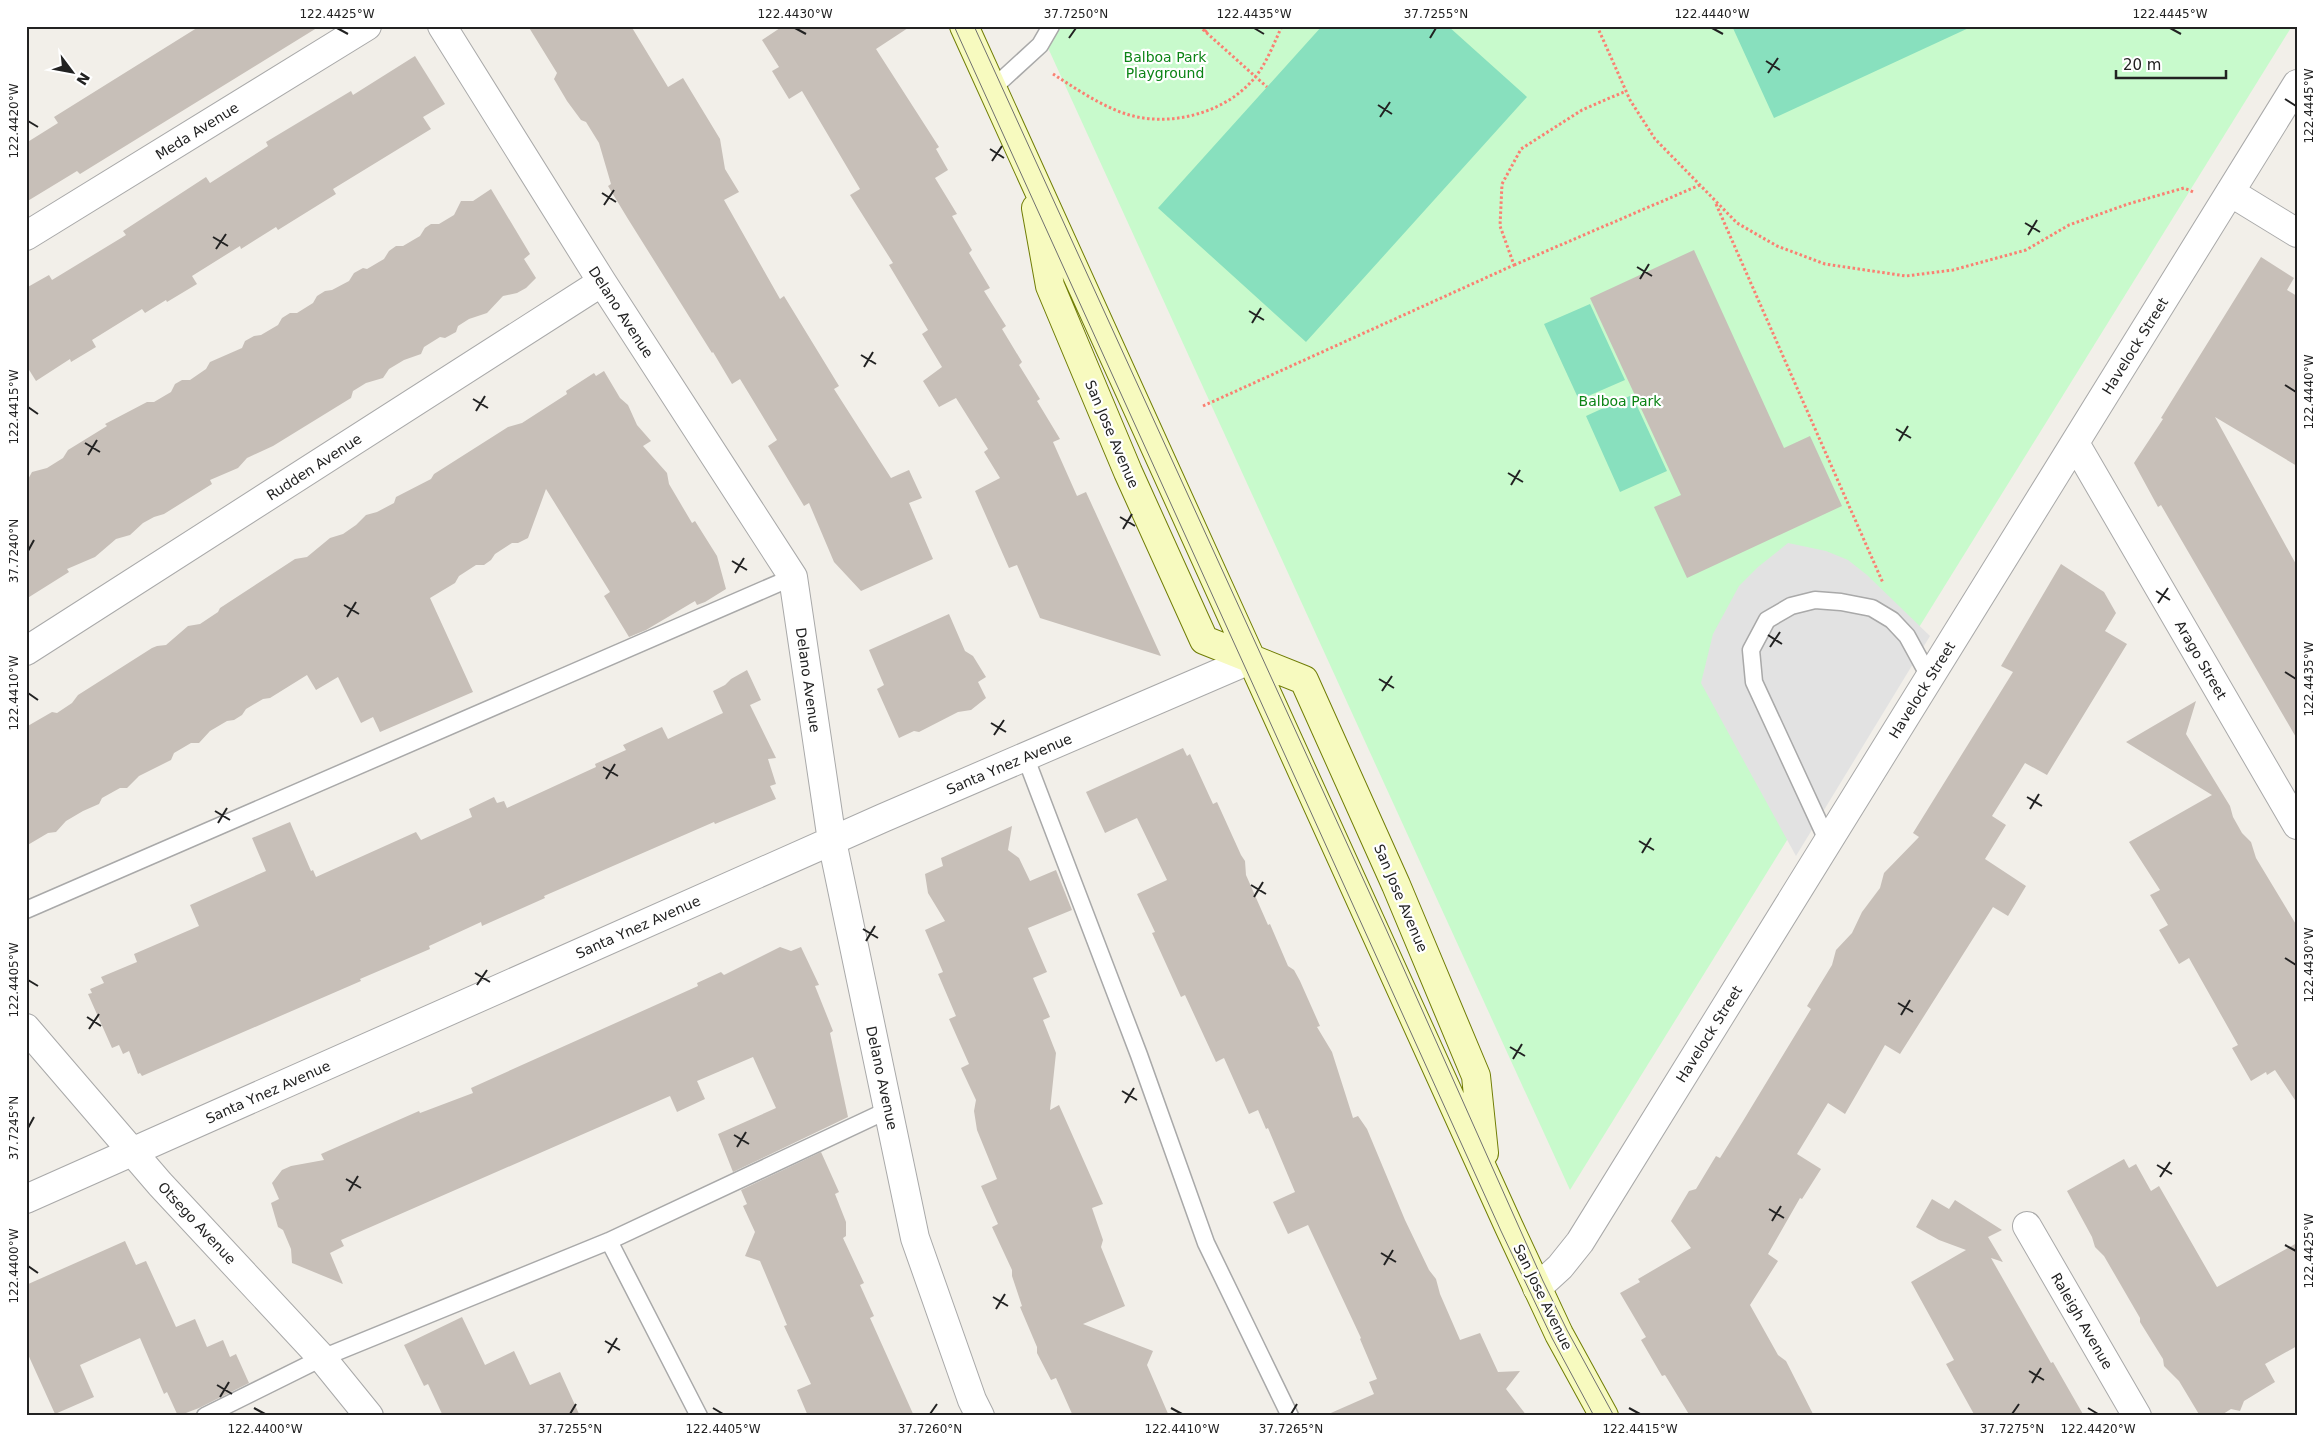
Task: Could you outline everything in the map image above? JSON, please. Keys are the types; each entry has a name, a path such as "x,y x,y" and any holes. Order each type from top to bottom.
{"main road":[{"name":"San Jose Avenue","path":"964,26 1537,1288 1559,1334 1604,1416"},
{"name":"San Jose Avenue","path":"1030,171 1050,286 1128,472 1204,640 1304,680 1396,885 1476,1076 1486,1176"}],"street":[{"name":"Meda Avenue","path":"26,236 367,26"},
{"name":"Delano Avenue","path":"442,26 602,282 793,577 832,841 915,1238 972,1400 980,1416"},
{"name":"Havelock Street","path":"1537,1288 1560,1267 1580,1242 2297,84"},
{"path":"2225,200 2297,233"},
{"name":"Rudden Avenue","path":"26,651 602,282"},
{"name":"Arago Street","path":"2075,443 2297,825"},
{"name":"Santa Ynez Avenue","path":"26,1199 832,841 1252,659"},
{"name":"Otsego Avenue","path":"26,1028 134,1151 160,1184 322,1358 369,1416"},
{"name":"Raleigh Avenue","path":"2027,1226 2137,1416"}],"lane":[{"path":"992,89 1040,44 1051,26"},
{"path":"26,910 793,577"},
{"path":"1828,842 1754,682 1751,650 1767,620 1791,606 1815,600 1872,608 1892,620 1907,636 1930,678"},
{"path":"1025,756 1135,1046 1206,1244 1290,1416"},
{"path":"205,1416 322,1358 609,1241 888,1110"},
{"path":"609,1241 699,1416"}],"path":[{"path":"1198,26 1267,87"},
{"path":"1205,32 1211,26"},
{"path":"1053,74 1104,105 1124,114 1173,120 1195,115 1218,106 1238,94 1255,76 1282,26"},
{"path":"1597,26 1626,91 1655,139 1737,223 1777,246 1825,264 1906,276 1953,270 2026,250 2069,225 2128,204 2184,188 2225,200"},
{"path":"1514,265 1500,226 1502,184 1521,149 1582,110 1626,91"},
{"path":"1203,406 1514,265 1700,185"},
{"path":"1715,201 1887,591"}],"green space":[{"name":"Balboa Park","path":"1038,26 2292,26 1570,1190"},
{"path":"1322,26 1448,26 1527,97 1306,342 1158,208"},
{"path":"1732,26 1973,26 1774,118"},
{"path":"1590,304 1625,380 1579,400 1544,324"},
{"path":"1632,395 1667,471 1620,492 1586,416"}],"shaded area":[{"path":"1788,543 1826,551 1848,560 1867,575 1930,636 1796,856 1701,683 1713,634 1739,586 1758,567"}],"building":[{"path":"200,26 320,26 80,174 77,171 26,202 26,143 58,123 54,117"},
{"path":"528,26 631,26 668,87 683,78 720,139 725,169 739,192 724,200 780,299 784,296 839,386 834,389 891,478 909,470 922,498 909,503 933,559 861,591 834,562 809,503 804,506 768,446 777,440 740,379 732,384 608,186 611,184 599,143 586,122 581,120 567,101 554,79 557,73"},
{"path":"783,26 911,26 876,49 939,147 936,149 948,170 935,178 957,214 952,216 972,250 969,253 990,288 984,291 1006,326 1002,329 1022,362 1019,365 1040,399 1037,401 1060,439 1053,442 1077,496 1086,492 1161,656 1040,618 1017,565 1009,568 975,491 1000,478 984,452 988,449 956,398 939,407 923,381 942,367 922,334 928,330 889,265 893,263 850,195 860,189 802,91 789,99 772,71 779,67 762,40"},
{"path":"415,56 445,104 423,117 431,129 333,189 336,194 278,230 276,227 241,249 240,246 192,276 197,284 145,313 142,309 92,340 96,347 71,362 70,359 36,381 26,365 26,288 49,275 52,280 126,235 123,231 206,177 210,183 268,146 266,142 351,91 353,95"},
{"path":"491,189 530,254 524,259 536,278 526,288 517,293 503,296 487,313 469,319 458,326 456,332 445,338 440,337 424,347 421,354 404,360 389,369 383,378 366,383 353,391 351,398 273,446 247,458 238,468 210,480 212,484 164,514 143,523 130,535 116,539 95,557 67,569 69,572 26,599 26,483 32,472 47,468 63,458 68,450 107,426 105,424 147,402 154,402 171,392 175,384 182,380 190,380 206,369 210,362 242,348 245,341 254,336 261,335 278,325 282,318 290,313 297,313 313,303 317,296 325,291 332,290 349,281 354,273 363,268 367,269 384,259 389,251 396,246 403,246 420,236 425,228 431,224 439,224 454,215 461,201 473,201"},
{"path":"1694,250 1784,448 1810,436 1842,506 1687,578 1654,507 1681,495 1590,298"},
{"path":"2261,257 2294,278 2287,290 2297,296 2297,466 2215,417 2297,566 2297,739 2161,505 2158,507 2134,463 2163,419 2161,418"},
{"path":"604,371 620,398 628,405 637,425 651,441 643,446 667,473 669,484 692,523 695,521 717,556 726,589 705,602 697,605 695,601 646,630 629,637 604,596 610,592 546,489 528,538 518,543 512,543 495,554 484,565 476,565 459,576 455,583 430,598 473,692 380,732 373,717 361,723 338,677 316,690 307,675 270,698 263,699 246,709 242,715 234,720 227,721 210,731 199,743 191,743 174,753 171,760 139,776 127,788 120,788 102,798 99,804 66,821 56,832 48,833 26,846 26,727 52,712 57,713 72,703 78,695 152,648 166,645 188,626 200,624 218,612 220,608 295,559 307,557 330,538 343,534 356,525 366,515 377,512 394,503 396,497 431,479 434,474 508,427 522,423 567,394 566,391 594,373 596,376"},
{"path":"2061,564 2104,592 2116,613 2105,631 2127,644 2047,775 2025,763 1992,816 2006,825 1985,859 2026,886 2008,916 1993,907 1900,1054 1885,1045 1845,1114 1828,1103 1797,1154 1821,1169 1802,1199 1800,1198 1768,1254 1778,1261 1750,1305 1778,1355 1786,1361 1814,1416 1690,1416 1665,1375 1662,1376 1641,1340 1646,1337 1620,1293 1640,1282 1638,1279 1691,1248 1671,1221 1689,1191 1696,1189 1716,1156 1720,1158 1743,1121 1811,1009 1807,1006 1832,965 1836,950 1852,933 1862,912 1880,888 1884,873 1919,837 1913,833 2013,672 2001,666"},
{"path":"949,614 965,651 973,656 986,677 978,682 986,698 971,710 958,712 919,732 914,731 899,738 877,689 884,685 869,650"},
{"path":"747,670 761,700 750,705 776,758 768,759 776,784 770,786 776,799 715,824 714,822 544,896 545,898 482,926 481,922 429,946 430,949 360,979 361,981 142,1076 140,1073 138,1074 129,1051 123,1054 119,1045 112,1048 88,994 92,993 90,989 104,983 101,977 137,962 134,954 199,926 190,905 266,871 252,838 290,822 311,871 313,870 316,877 416,832 421,840 472,817 469,809 494,797 497,803 504,801 507,808 596,767 595,764 626,750 623,745 662,727 668,739 723,713 713,691"},
{"path":"2196,701 2186,734 2230,806 2233,817 2242,833 2251,842 2256,858 2297,926 2297,1103 2275,1070 2267,1075 2266,1072 2251,1081 2232,1048 2238,1045 2189,958 2179,964 2159,930 2168,925 2150,895 2160,890 2129,842 2212,795 2126,742"},
{"path":"1183,748 1187,756 1190,754 1213,804 1217,802 1245,861 1246,875 1268,925 1270,924 1288,966 1294,970 1300,981 1320,1026 1317,1027 1332,1052 1353,1118 1358,1116 1367,1129 1405,1220 1429,1270 1436,1279 1440,1294 1460,1340 1480,1333 1498,1372 1520,1371 1506,1389 1527,1416 1324,1416 1374,1394 1369,1382 1377,1379 1361,1338 1308,1225 1288,1234 1273,1202 1295,1192 1268,1128 1266,1129 1258,1110 1249,1114 1224,1058 1216,1062 1185,995 1181,997 1152,933 1155,932 1137,894 1167,880 1137,818 1105,833 1086,792"},
{"path":"1012,826 1008,850 1019,858 1030,881 1056,870 1072,910 1028,928 1047,972 1033,978 1050,1017 1043,1020 1056,1053 1050,1110 1059,1105 1103,1204 1092,1208 1103,1240 1101,1247 1125,1306 1083,1324 1153,1351 1147,1365 1169,1416 1073,1416 1056,1378 1051,1380 1037,1353 1037,1347 1020,1307 1022,1306 1012,1276 1012,1270 992,1227 998,1224 981,1186 997,1179 977,1130 974,1111 976,1100 961,1068 969,1064 949,1019 956,1016 938,974 943,972 925,930 945,921 928,893 925,874 943,866 941,858"},
{"path":"780,947 791,951 801,947 819,985 815,986 833,1031 830,1033 848,1117 733,1172 718,1134 776,1108 753,1057 697,1081 705,1099 677,1112 670,1096 341,1240 344,1246 330,1253 343,1284 292,1263 291,1249 283,1230 278,1227 271,1203 279,1199 272,1183 282,1170 291,1166 324,1160 321,1154 419,1111 420,1113 473,1093 471,1088 698,986 697,983 721,972 724,975"},
{"path":"821,1152 839,1192 835,1194 846,1222 846,1236 843,1238 864,1283 860,1285 874,1316 870,1318 914,1416 808,1416 797,1390 811,1384 784,1326 787,1325 760,1261 745,1256 755,1232 743,1206 747,1204 741,1190"},
{"path":"2124,1159 2129,1168 2136,1164 2151,1191 2159,1186 2217,1287 2297,1243 2297,1346 2265,1364 2275,1382 2244,1401 2240,1411 2231,1409 2220,1416 2200,1416 2179,1381 2164,1366 2163,1359 2140,1322 2140,1318 2104,1256 2095,1247 2092,1237 2067,1191"},
{"path":"1932,1199 1949,1209 1955,1200 2002,1230 1988,1237 2003,1262 1991,1258 2051,1363 2053,1362 2084,1416 1975,1416 1946,1364 1954,1360 1911,1282 1966,1250 1939,1240 1916,1227"},
{"path":"125,1241 136,1265 146,1261 176,1327 195,1319 207,1347 223,1340 230,1357 236,1354 249,1383 199,1408 178,1416 167,1392 164,1394 140,1338 80,1365 94,1397 55,1414 26,1350 26,1285"},
{"path":"462,1317 485,1365 514,1351 530,1385 560,1372 580,1416 443,1416 428,1384 424,1386 404,1345"}],"tram line":[{"path":"954,26 1501,1231 1552,1338 1594,1416"},
{"path":"974,26 1386,929 1543,1281 1567,1330 1614,1416"}],"park label":[{"name":"Balboa Park Playground","path":"1165,66"}]}
